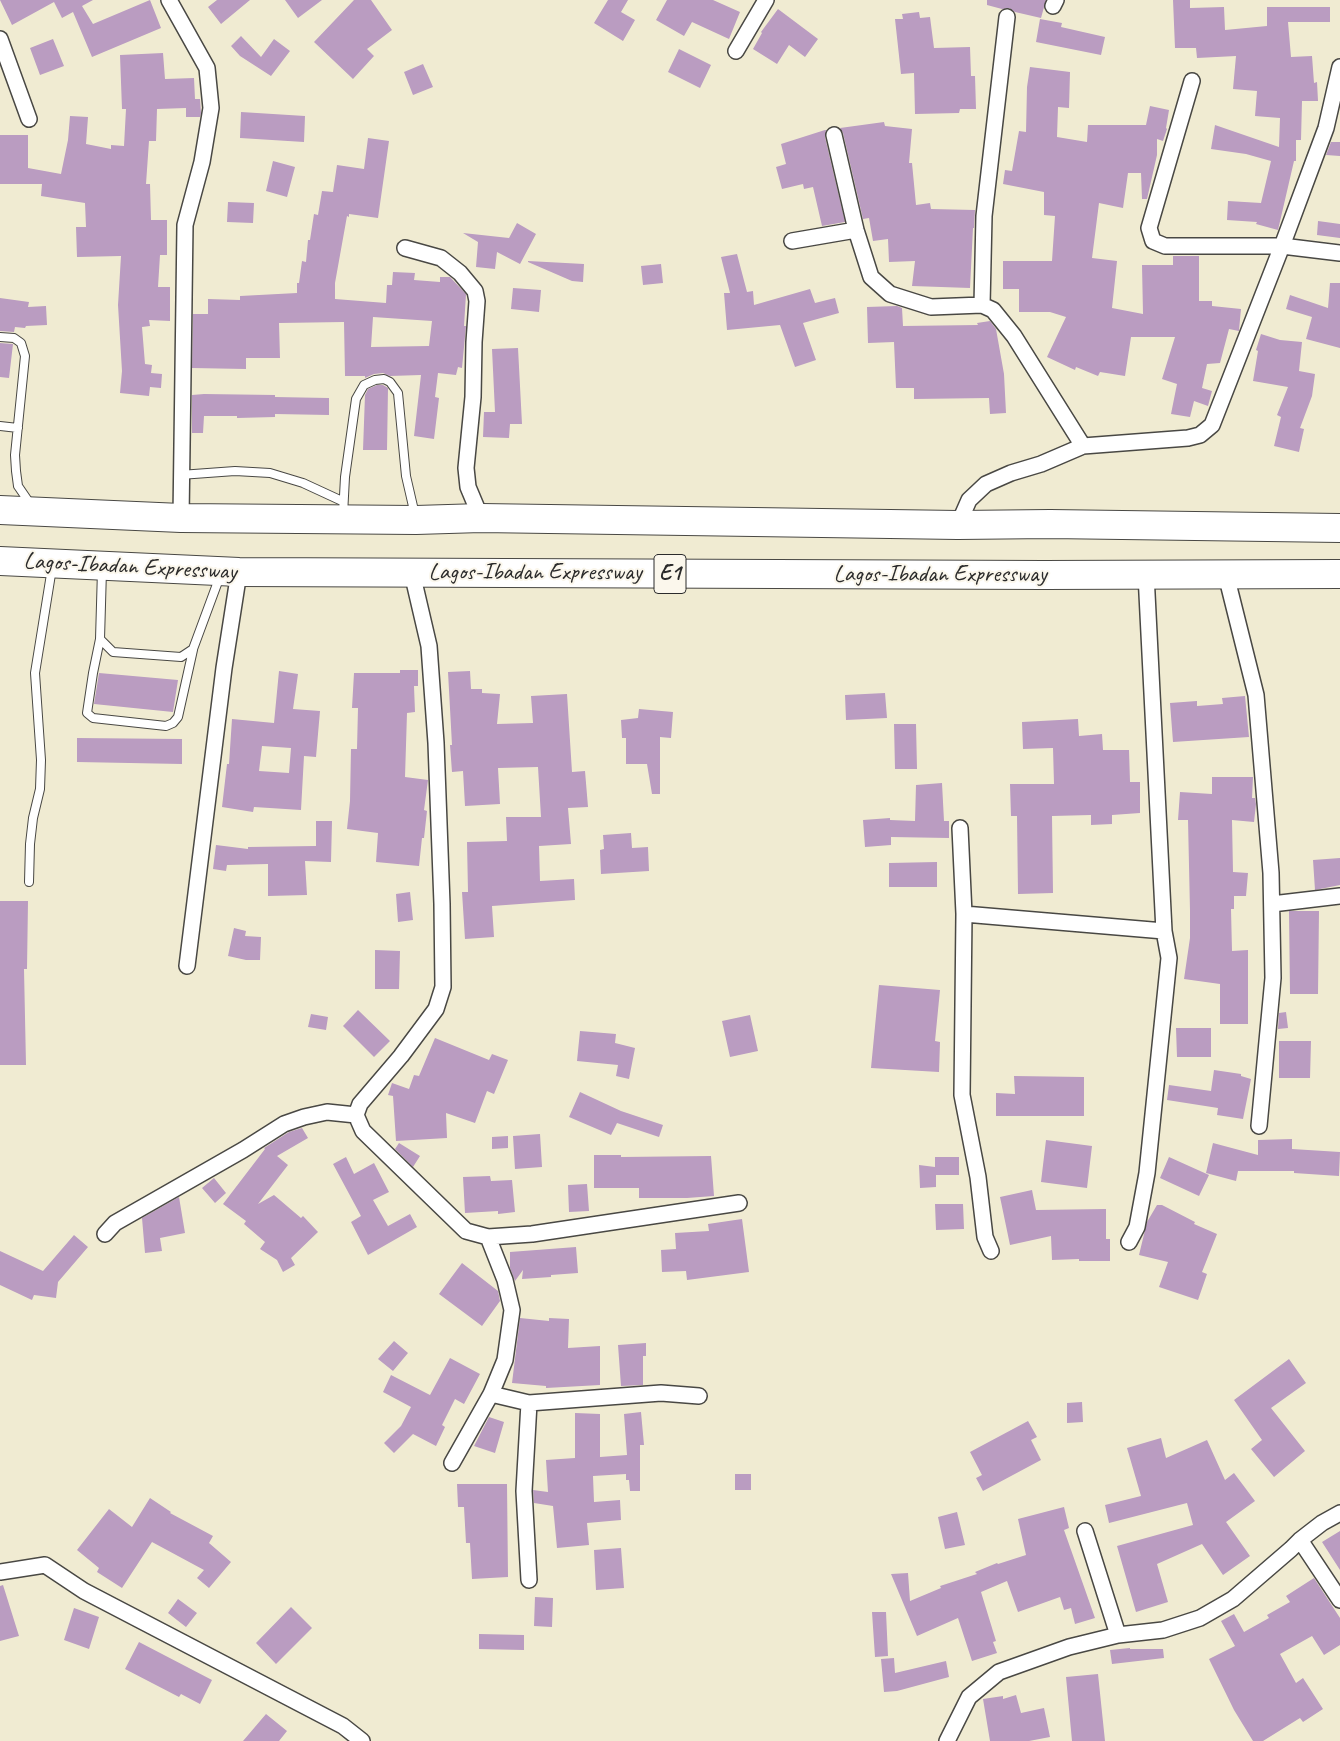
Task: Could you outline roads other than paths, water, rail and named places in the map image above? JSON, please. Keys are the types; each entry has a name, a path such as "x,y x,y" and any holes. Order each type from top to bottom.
{"highway":[{"name":"Lagos-Ibadan Expressway","path":"0,510 181,518 343,510 416,520 481,518 1340,528"},
{"name":"Lagos-Ibadan Expressway","path":"0,561 231,572 1024,575 1340,574"}],"street":[{"path":"169,0 207,68 211,108 202,162 185,225 180,475 181,518"},
{"path":"736,51 766,0"},
{"path":"982,305 984,216 1007,17"},
{"path":"0,39 29,119"},
{"path":"958,525 968,500 986,484 1011,473 1041,464 1083,446 1188,438 1200,435 1212,424 1326,128 1340,67"},
{"path":"1192,81 1150,228 1153,241 1165,246 1282,246 1340,253"},
{"path":"834,135 856,230 871,277 890,294 931,307 982,305 993,310 1014,336 1083,446"},
{"path":"792,241 856,230"},
{"path":"405,248 441,258 460,272 475,291 478,301 474,342 473,397 466,468 468,487 481,518"},
{"path":"187,966 224,668 231,572"},
{"path":"412,573 428,646 431,675 440,838 443,987 436,1010 401,1056 360,1104 356,1115 363,1131 466,1231 488,1237 532,1234 739,1203"},
{"path":"1129,1242 1137,1227 1147,1173 1169,958 1164,931 1146,574"},
{"path":"1226,574 1256,695 1272,873 1273,978 1259,1126"},
{"path":"960,828 964,914 962,1096 978,1177 985,1238 991,1251"},
{"path":"1272,904 1340,896"},
{"path":"964,914 1164,931"},
{"path":"105,1234 115,1222 243,1150 284,1124 304,1116 327,1112 356,1115"},
{"path":"452,1463 491,1394 505,1360 512,1310 505,1280 488,1237"},
{"path":"491,1394 529,1402 661,1393 699,1396"},
{"path":"529,1402 524,1491 529,1580"},
{"path":"947,1741 969,1697 999,1672 1069,1647 1118,1635 1163,1630 1200,1618 1233,1599 1300,1540 1322,1523 1340,1513"},
{"path":"1085,1532 1118,1635"},
{"path":"1300,1540 1340,1600"},
{"path":"0,1572 45,1565 84,1591 343,1726 362,1741"}],"lane":[{"path":"0,337 14,338 22,343 25,356 15,455 16,471 18,486 35,511"},
{"path":"180,475 235,471 270,473 303,483 343,510 356,399 364,386 375,380 384,379 390,382 398,393 406,476 416,520"},
{"path":"0,426 18,428"},
{"path":"29,882 30,844 33,818 40,789 41,760 35,673 53,564"},
{"path":"102,566 100,639 87,713 93,718 166,726 173,723 178,717 193,649 231,572"},
{"path":"100,639 113,652 181,657 193,649"}]}
